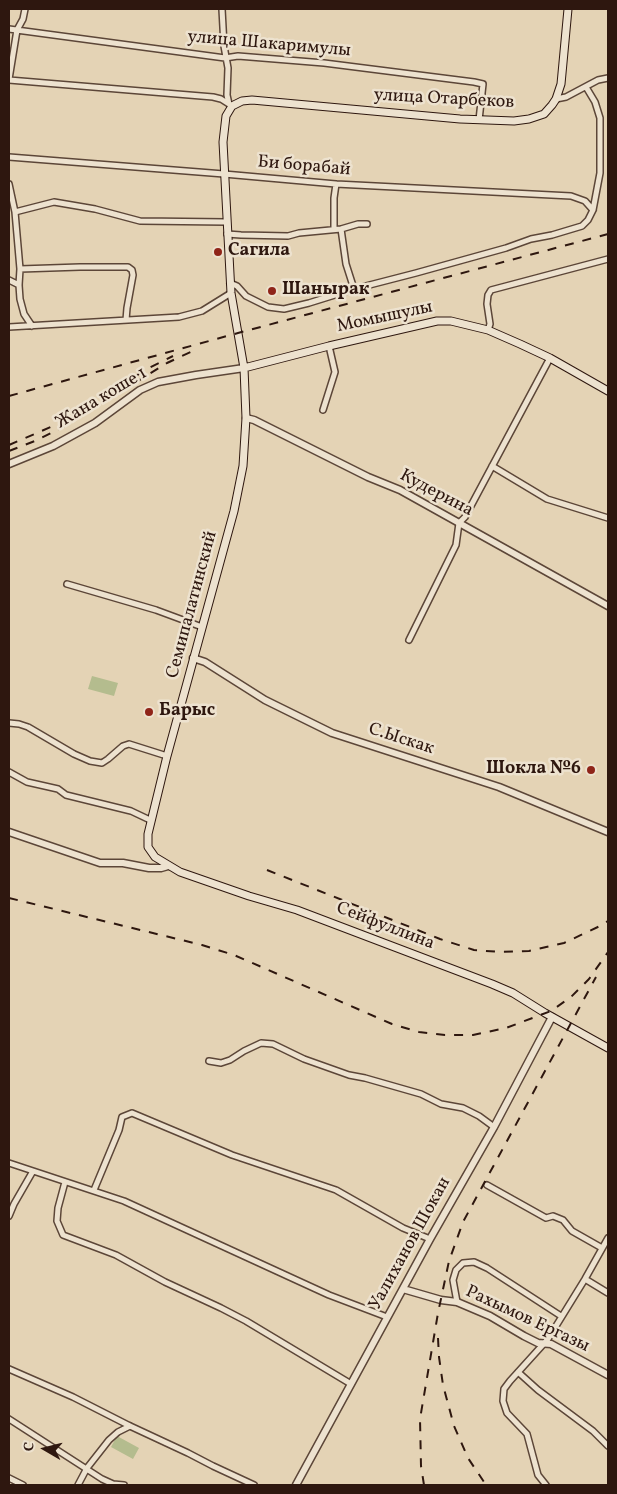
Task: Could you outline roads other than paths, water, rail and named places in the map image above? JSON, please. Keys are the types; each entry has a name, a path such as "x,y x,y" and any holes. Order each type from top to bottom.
{"main road":[{"name":"улица Отарбеков","path":"231,105 252,100 479,120 529,119 544,114 556,98 561,84 568,9"},
{"name":"Семипалатинский","path":"148,847 150,820 234,511 243,466 246,418 244,368 231,293 224,174 224,124 231,105"},
{"name":"Момышулы","path":"244,368 437,321 451,321 488,330 550,358 608,391"},
{"name":"Сейфуллина","path":"148,847 154,857 180,872 297,910 466,973 514,993 552,1018 608,1048"}],"street":[{"path":"25,9 16,30 9,80 213,97 231,105"},
{"path":"222,9 225,58 228,68 227,95 231,105"},
{"name":"улица Шакаримулы","path":"9,29 225,58 238,56 324,63 474,82 483,84 479,120"},
{"path":"556,98 566,97 598,80 608,78"},
{"path":"230,283 237,286 246,296 268,307 284,309 582,226 588,220 593,210 600,173 600,118 595,102 586,87"},
{"name":"Би борабай","path":"9,157 336,184 571,196 584,201 593,210"},
{"path":"9,184 15,212 20,269 19,285 24,314 32,326"},
{"path":"334,229 336,184"},
{"path":"15,212 54,202 95,209 140,221 226,222"},
{"path":"227,234 241,236 288,236 367,224"},
{"path":"341,229 346,264 354,289"},
{"path":"488,330 490,324 487,304 491,290 608,258"},
{"path":"20,269 128,267 132,270 133,276 126,320"},
{"path":"9,280 19,285"},
{"path":"9,328 179,317 202,311 231,293"},
{"path":"323,410 335,372 329,346"},
{"path":"409,640 456,545 459,523 466,517 550,358"},
{"name":"Жана коше 1","path":"9,464 53,446 95,423 140,390 158,382 244,368"},
{"name":"Кудерина","path":"246,418 254,420 400,490 608,606"},
{"path":"492,466 547,499 608,518"},
{"path":"67,584 156,610 202,627"},
{"name":"С.Ыскак","path":"193,658 206,662 265,700 332,733 499,788 608,832"},
{"path":"9,723 28,727 74,754 90,761 102,763 128,744 166,756"},
{"path":"9,772 27,782 58,789 66,795 131,811 150,820"},
{"path":"9,832 100,863 149,868 168,866"},
{"name":"Уалиханов Шокан","path":"296,1485 430,1238 494,1127 552,1018"},
{"path":"209,1061 221,1063 261,1043 273,1044 304,1059 350,1075 421,1094 442,1104 463,1108 479,1116 494,1127"},
{"path":"94,1190 119,1130 122,1117 132,1113 232,1154 336,1190 403,1228 430,1238"},
{"path":"9,1163 124,1201 329,1295 387,1317"},
{"path":"9,1216 33,1172"},
{"path":"66,1182 58,1208 57,1221 63,1235 116,1255 165,1282 221,1308 351,1384"},
{"path":"487,1185 546,1218 553,1216 563,1220 572,1231 602,1248"},
{"path":"546,1485 538,1475 527,1434 507,1413 503,1402 504,1390 548,1338 608,1238"},
{"path":"457,1302 453,1280 456,1270 463,1263 474,1262 487,1268 561,1316"},
{"path":"585,1279 608,1293"},
{"name":"Рахымов Ергазы","path":"402,1289 441,1300 457,1302 490,1316 538,1343 551,1344 608,1375"},
{"path":"9,1369 73,1397 254,1485"},
{"path":"518,1372 538,1390 593,1431 608,1446"},
{"path":"9,1419 102,1479 113,1484 124,1485"},
{"path":"78,1485 87,1468 110,1440 118,1432 130,1426"},
{"path":"9,1478 23,1485"}],"railway":[{"path":"9,396 608,234"},
{"path":"9,451 63,427 167,363 195,350"},
{"path":"9,445 60,423 147,369 173,356"},
{"path":"267,870 440,939 474,950 500,952 529,951 564,943 608,921"},
{"path":"9,898 202,945 234,955 392,1024 419,1032 445,1035 473,1035 506,1028 551,1011 571,997 589,979 608,952"},
{"path":"424,1485 421,1466 420,1419 449,1261 463,1222 596,977"},
{"path":"438,1338 443,1385 454,1426 468,1458 486,1485"}],"place":[{"name":"Сагила","path":"218,252"},
{"name":"Шанырак","path":"272,291"},
{"name":"Барыс","path":"149,712"},
{"name":"Шокла №6","path":"591,770"}]}
